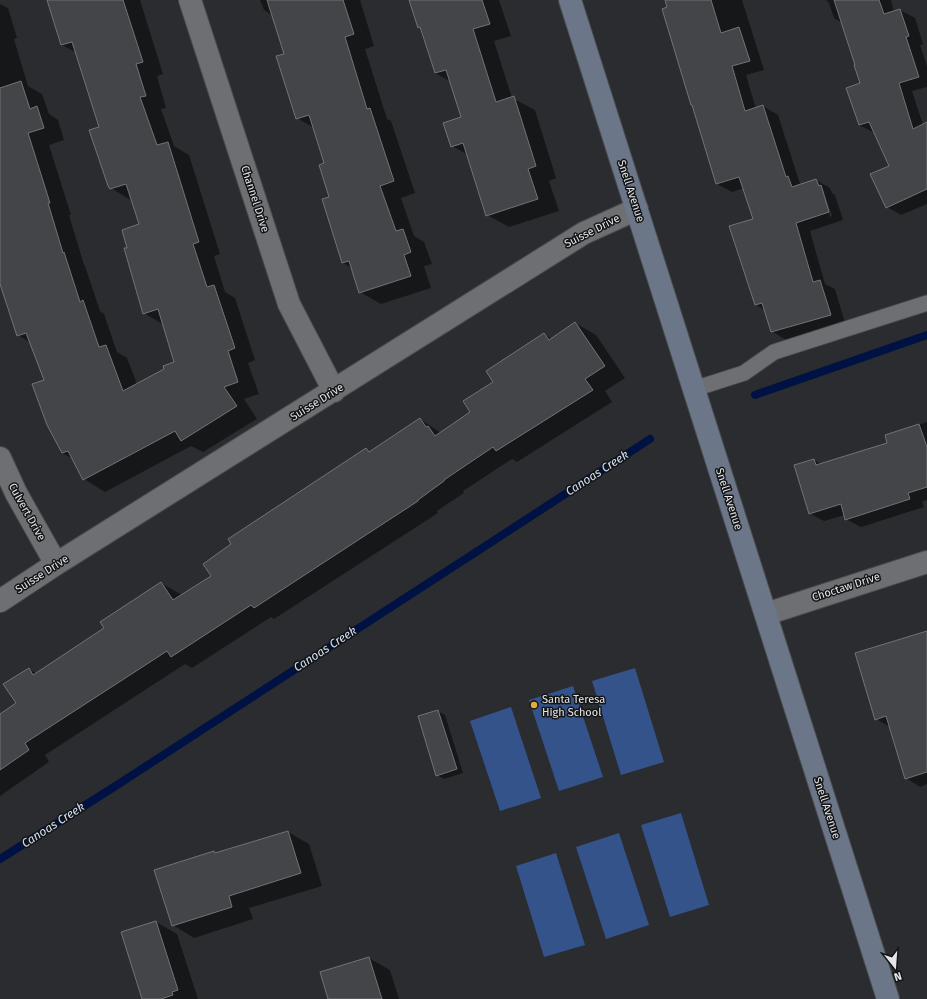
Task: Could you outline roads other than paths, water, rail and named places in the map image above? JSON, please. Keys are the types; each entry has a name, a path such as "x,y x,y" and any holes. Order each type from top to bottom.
{"street":[{"name":"Channel Drive","path":"190,0 289,304 334,391"},
{"name":"Snell Avenue","path":"570,0 766,614 883,998"},
{"name":"Suisse Drive","path":"0,601 56,564 584,233 637,209"},
{"name":"Culvert Drive","path":"0,458 16,494 56,564"},
{"name":"Choctaw Drive","path":"766,614 927,562"}],"lane":[{"path":"694,389 744,373 774,352 927,303"}],"waterway":[{"name":"Canoas Creek","path":"755,395 927,335"},
{"name":"Canoas Creek","path":"0,859 114,787 650,439"}],"place":[{"name":"Santa Teresa High School","path":"534,705"}]}
